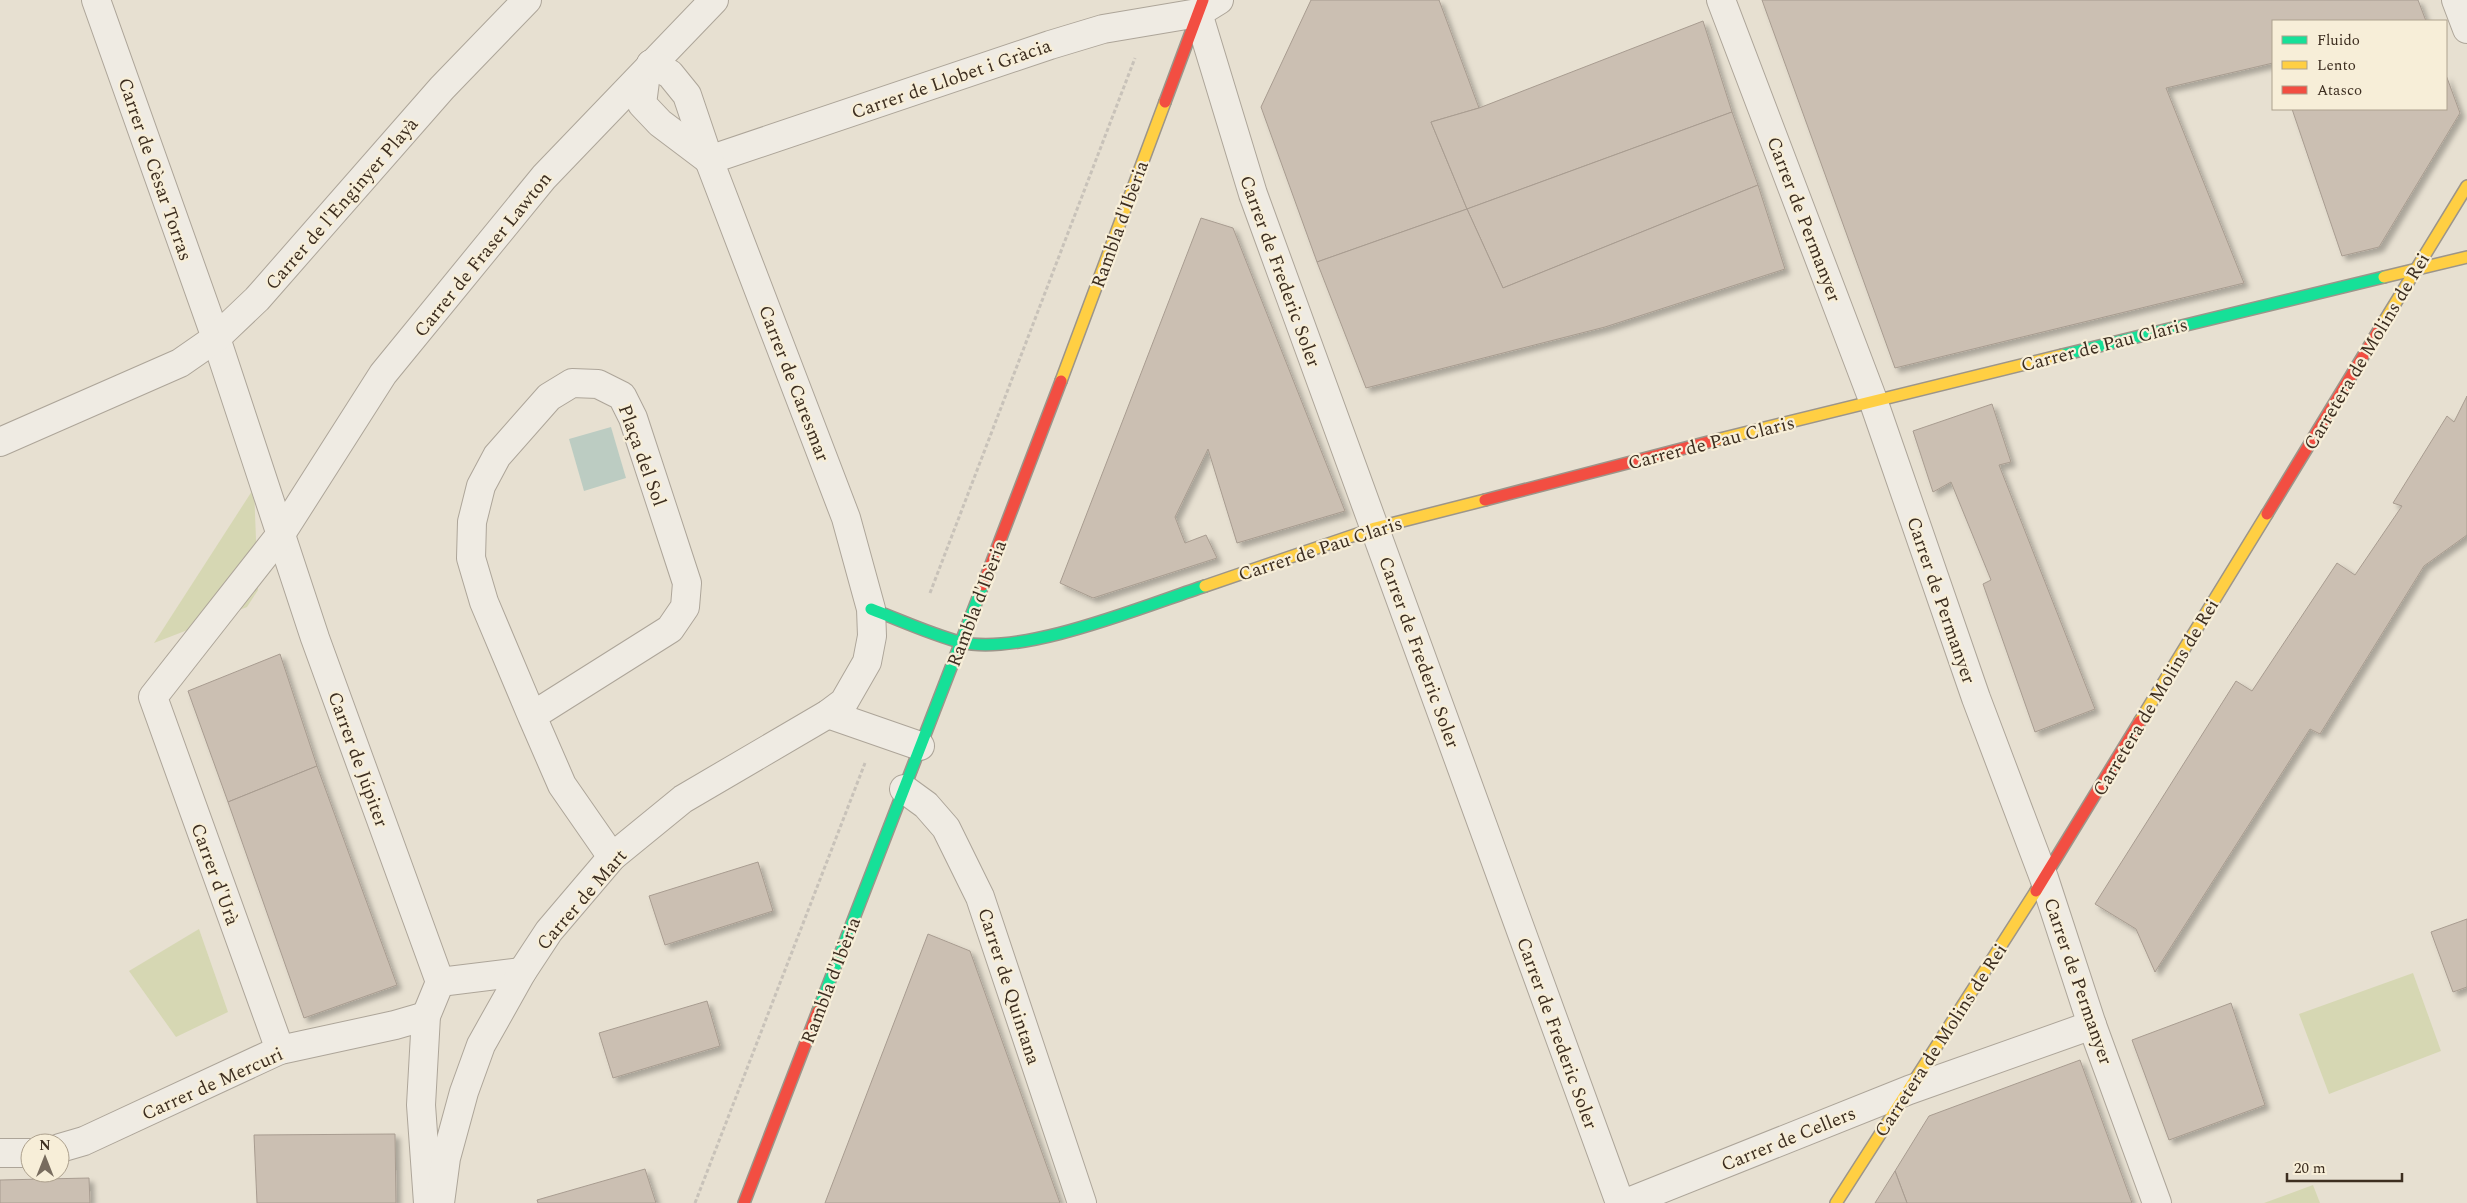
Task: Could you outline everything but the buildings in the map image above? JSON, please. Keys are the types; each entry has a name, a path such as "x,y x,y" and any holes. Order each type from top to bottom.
{"street":[{"name":"Carrer de Cèsar Torras","path":"96,0 216,338"},
{"name":"Carrer de l'Enginyer Playà","path":"0,442 180,363 216,338 257,299 442,88 527,0"},
{"name":"Carrer de Fraser Lawton","path":"153,696 281,534 383,374 544,176 714,0"},
{"name":"Carrer de Permanyer","path":"1721,0 1874,400 1976,698 2044,878 2092,1025 2157,1203"},
{"path":"2456,0 2467,29"},
{"name":"Carrer de Llobet i Gràcia","path":"709,160 1103,29 1206,4"},
{"name":"Carrer de Frederic Soler","path":"1206,4 1253,194 1620,1203"},
{"name":"Rambla d'Ibèria","path":"744,1203 1206,4"},
{"path":"651,64 645,81 642,104 660,123 709,160"},
{"name":"Carrer de Caresmar","path":"651,64 670,74 687,95 709,160 846,518 872,609"},
{"name":"Carretera de Molins de Rei","path":"1836,1203 2044,878 2467,186"},
{"name":"Carrer de Pau Claris","path":"872,609 961,642 988,644 1022,642 1089,625 1375,528 1874,400 2467,257"},
{"path":"216,338 281,534"},
{"name":"Plaça del Sol","path":"532,716 670,629 684,607 687,583 633,418 622,396 598,384 572,383 549,397 497,456 481,486 472,522 471,558 484,602 532,716 562,785 612,857"},
{"name":"Carrer de Júpiter","path":"281,534 316,638 440,982"},
{"name":"Carrer de Mart","path":"440,1203 446,1158 464,1092 481,1045 522,972 549,931 612,857 683,799 828,714 844,702 867,662 872,636 872,609"},
{"name":"Carrer d'Urà","path":"153,696 280,1050"},
{"path":"828,714 920,746"},
{"name":"Carrer de Quintana","path":"904,789 926,805 946,828 980,897 1082,1203"},
{"path":"428,1203 421,1105 426,1016 440,982 522,972"},
{"name":"Carrer de Mercuri","path":"70,1145 84,1141 280,1050 395,1025 426,1016"},
{"name":"Carrer de Cellers","path":"1626,1203 1908,1090 2092,1025"},
{"path":"0,1153 20,1153"}],"green space":[{"path":"254,488 258,590 247,607 154,643"},
{"path":"199,929 228,1012 176,1037 129,971"},
{"path":"2413,973 2441,1051 2329,1094 2299,1014"},
{"path":"2313,1185 2320,1203 2264,1203"}],"shaded area":[{"path":"611,427 626,478 584,491 569,439"}],"traffic: fast":[{"path":"2062,355 2384,277"},
{"path":"818,1011 983,585"},
{"path":"871,609 949,639 986,645 1049,636 1083,627 1205,586"}],"traffic: slow":[{"path":"1061,381 1165,102"},
{"path":"2382,325 2467,186"},
{"path":"2384,277 2467,257"},
{"path":"1716,440 2062,355"},
{"path":"1205,586 1375,528 1485,500"},
{"path":"2140,721 2267,514"},
{"path":"1836,1203 2036,891"}],"traffic: jam":[{"path":"1165,102 1203,0"},
{"path":"2267,514 2382,325"},
{"path":"983,585 1061,381"},
{"path":"1485,500 1716,440"},
{"path":"2036,891 2140,721"},
{"path":"744,1203 818,1011"}]}
